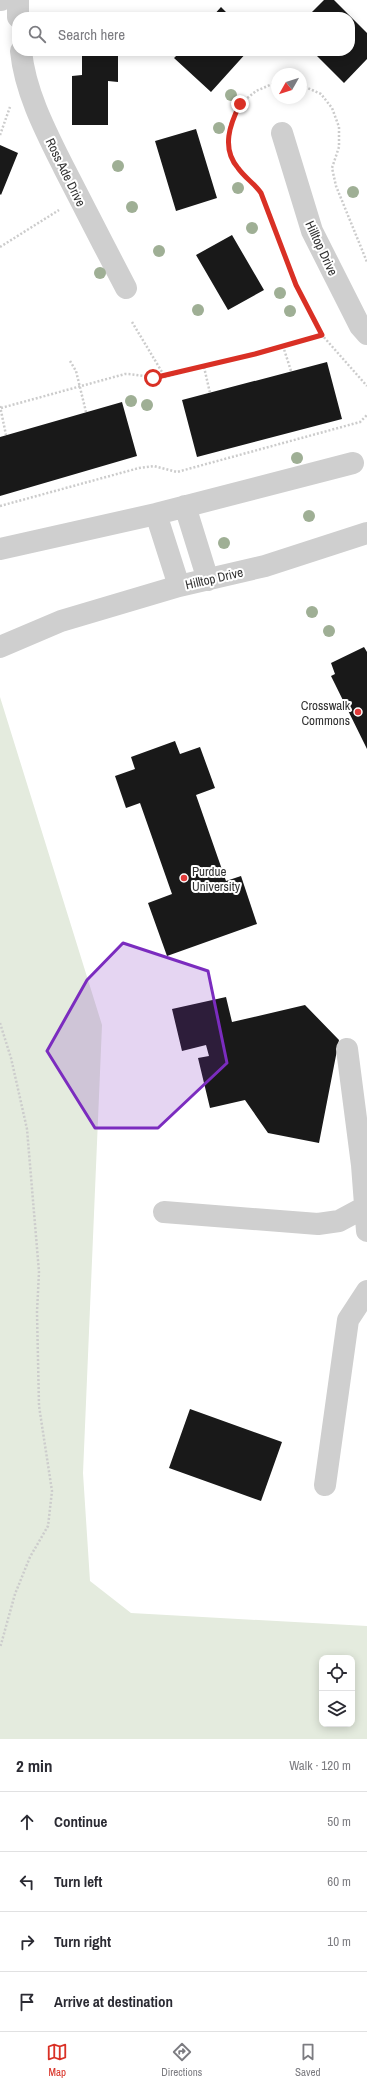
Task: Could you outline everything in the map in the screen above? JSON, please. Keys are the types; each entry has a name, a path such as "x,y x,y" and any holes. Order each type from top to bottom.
{"street":[{"path":"18,0 18,12"},
{"name":"Ross Ade Drive","path":"21,56 31,94 45,130 94,229 126,288"},
{"name":"Hilltop Drive","path":"282,133 312,231 360,326 367,334"},
{"path":"0,548 156,514 353,463"},
{"path":"185,506 208,580"},
{"path":"156,514 179,586"},
{"name":"Hilltop Drive","path":"0,647 61,621 179,586 265,566 367,533"},
{"path":"347,1049 362,1165 367,1231"},
{"path":"164,1212 318,1224 339,1221 365,1208"},
{"path":"325,1485 348,1320 367,1290"}],"path":[{"path":"271,85 256,91 240,104 230,125 228,140 236,167 261,193 296,285 322,335 367,386"},
{"path":"307,88 321,94 332,108 339,127 339,148 332,168 336,186 367,262"},
{"path":"0,135 11,105"},
{"path":"0,247 63,208"},
{"path":"132,322 165,377"},
{"path":"6,436 0,407 125,374 136,374 153,378 165,377 322,335"},
{"path":"283,346 290,371"},
{"path":"70,361 76,371 86,412"},
{"path":"204,366 210,393"},
{"path":"0,506 139,468 154,466 177,472 360,422 367,416"},
{"path":"0,1023 11,1058 27,1129 39,1272 37,1312 39,1406 52,1491 48,1526 30,1557 15,1594 0,1648"}],"highlighted area":[{"path":"123,943 208,971 227,1063 158,1128 95,1128 47,1051 87,980"}],"shaded area":[{"path":"0,697 102,1025 83,1473 90,1581 131,1613 367,1626 367,1739 0,1739"}],"building":[{"path":"324,0 334,0 346,12 312,12"},
{"path":"221,7 226,12 216,12"},
{"path":"355,21 367,33 367,59 344,83 317,56 355,56"},
{"path":"82,56 118,56 118,82 108,81 108,125 72,125 72,76 82,75"},
{"path":"176,56 243,56 211,92 174,58"},
{"path":"196,129 217,198 176,211 155,141"},
{"path":"0,145 18,153 1,195 0,194"},
{"path":"232,235 264,290 228,310 196,255"},
{"path":"327,362 342,419 197,457 182,400"},
{"path":"122,402 137,456 0,496 0,437"},
{"name":"Crosswalk Commons","path":"364,647 367,652 367,749 331,676 335,674 331,663"},
{"path":"175,741 180,754 200,747 215,788 196,795 226,881 241,876 257,924 167,956 148,903 172,894 140,803 126,808 115,776 135,769 131,757"},
{"path":"226,997 232,1022 305,1005 339,1040 319,1143 268,1133 245,1100 210,1108 198,1058 209,1056 206,1045 182,1051 172,1009"},
{"path":"190,1409 282,1442 261,1501 169,1468"}],"place":[{"name":"Crosswalk Commons","path":"358,712"},
{"name":"Purdue University","path":"184,878"}],"route":[{"path":"153,378 165,377 322,335 296,285 261,193 236,167 230,152 228,140 230,125 240,104"}]}
